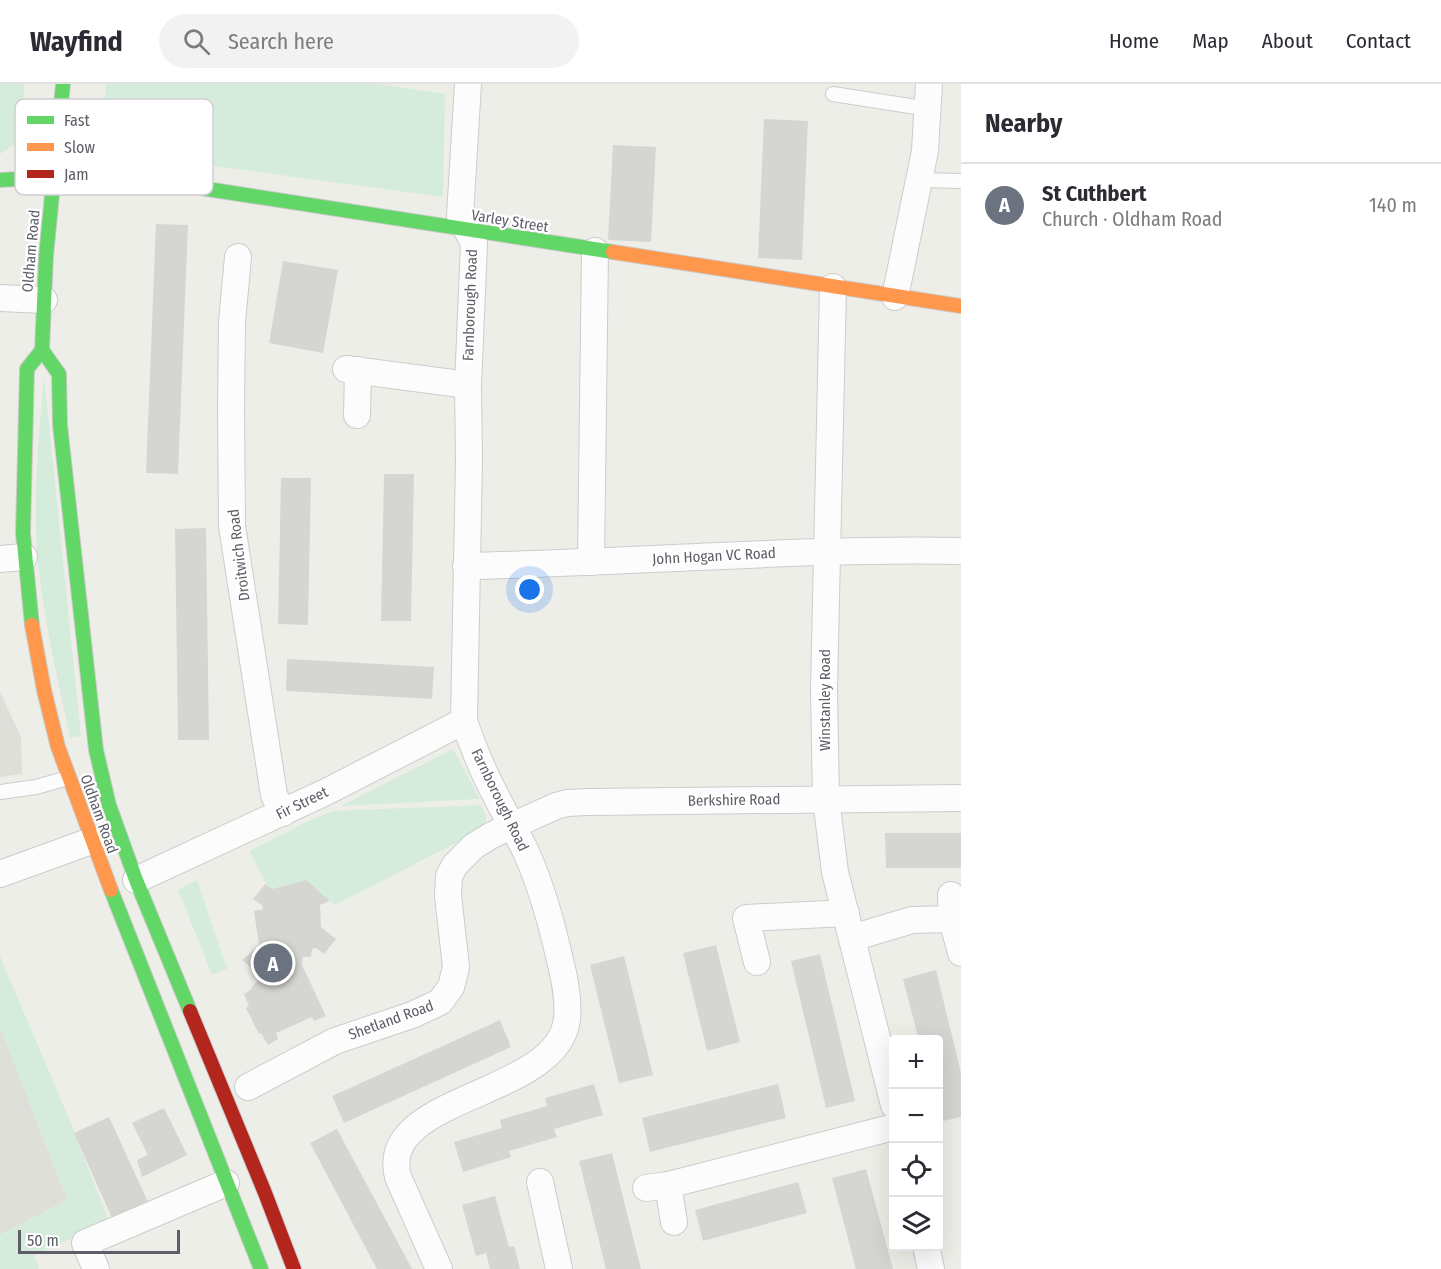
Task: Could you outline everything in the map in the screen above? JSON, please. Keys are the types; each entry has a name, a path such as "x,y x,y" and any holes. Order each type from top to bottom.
{"main road":[{"name":"Oldham Road","path":"62,99 63,84"},
{"name":"Varley Street","path":"0,180 15,179"},
{"name":"Varley Street","path":"213,190 961,306"},
{"name":"Oldham Road","path":"53,195 42,350 27,369 23,464 12,558 31,612 54,732 109,806 288,1267"},
{"name":"Oldham Road","path":"42,350 59,374 60,425 96,750 84,774 91,842 261,1269"}],"street":[{"name":"Farnborough Road","path":"439,1269 398,1177 396,1168 398,1148 403,1139 423,1122 526,1070 544,1057 561,1039 567,1019 566,996 557,945 532,867 496,798 473,748 464,721 469,460 468,385 474,244 460,216 468,84"},
{"path":"895,297 920,180 929,109 929,84"},
{"path":"591,562 595,251"},
{"name":"Droitwich Road","path":"238,257 232,322 232,526 274,795 283,813"},
{"name":"Winstanley Road","path":"833,287 824,690 826,800 833,860 890,1089"},
{"path":"0,298 44,300"},
{"path":"357,416 352,370 468,385"},
{"name":"John Hogan VC Road","path":"466,566 826,551 961,551"},
{"name":"Fir Street","path":"136,880 283,813 464,721"},
{"name":"Berkshire Road","path":"512,826 567,803 961,798"},
{"name":"Shetland Road","path":"256,1083 335,1041 412,1015 440,1002 451,987 456,967 449,911 449,876 455,865 474,846 512,826"},
{"path":"0,874 91,842"},
{"path":"852,938 951,907 961,953"},
{"path":"757,962 746,918 846,913"},
{"path":"674,1222 657,1186 889,1128"},
{"path":"540,1182 559,1269"},
{"path":"96,1269 85,1243 226,1183"},
{"path":"927,1251 931,1269"}],"lane":[{"path":"833,94 929,109"},
{"path":"920,180 961,181"},
{"path":"0,792 36,787 84,774"}],"shaded area":[{"path":"0,692 21,737 22,774 0,777"},
{"path":"0,1026 67,1200 0,1235"}],"green space":[{"path":"0,84 24,84 24,99 15,99 15,144 0,154"},
{"path":"106,84 378,84 445,94 443,197 213,166 213,99 105,99"},
{"path":"44,375 81,736 70,738 48,629 36,539 38,445"},
{"path":"453,749 480,799 341,806"},
{"path":"481,805 486,818 481,830 335,905 305,880 272,889 267,885 249,851 333,811"},
{"path":"197,880 227,969 212,975 178,890"},
{"path":"0,956 70,1121 109,1222 34,1255 39,1269 0,1269 0,1235 67,1200 0,1026"}],"building":[{"path":"764,119 808,121 802,260 758,258"},
{"path":"613,145 656,147 651,242 608,240"},
{"path":"156,224 188,225 178,474 146,473"},
{"path":"283,261 338,270 323,353 269,343"},
{"path":"384,474 414,474 411,621 381,621"},
{"path":"281,478 311,478 308,625 278,624"},
{"path":"206,528 209,740 178,740 175,529"},
{"path":"287,659 434,667 432,699 286,691"},
{"path":"885,833 961,833 961,868 886,868"},
{"path":"306,880 330,901 320,905 321,927 336,939 324,954 316,948 312,949 311,957 303,957 302,965 326,1016 314,1021 312,1017 276,1033 278,1039 268,1045 261,1033 259,1034 246,1008 249,1006 244,994 262,978 242,960 259,945 254,911 263,909 262,905 253,899 265,884 272,889"},
{"path":"716,945 740,1042 707,1051 683,953"},
{"path":"820,954 855,1101 826,1108 791,961"},
{"path":"624,956 653,1075 619,1083 590,965"},
{"path":"936,970 961,1073 961,1117 943,1121 943,1035 918,1035 903,979"},
{"path":"500,1020 511,1047 344,1123 332,1096"},
{"path":"594,1084 603,1115 554,1129 557,1137 509,1151 511,1157 463,1172 454,1142 502,1128 500,1120 547,1106 545,1098"},
{"path":"778,1084 786,1118 650,1152 642,1118"},
{"path":"164,1108 187,1155 142,1177 137,1160 148,1155 132,1123"},
{"path":"109,1117 148,1202 112,1218 74,1133"},
{"path":"337,1129 412,1269 377,1269 310,1143"},
{"path":"612,1153 641,1269 606,1269 579,1161"},
{"path":"866,1169 893,1269 856,1269 832,1178"},
{"path":"798,1182 807,1213 703,1241 695,1210"},
{"path":"495,1196 509,1247 514,1246 520,1269 490,1269 486,1253 476,1256 462,1205"}],"traffic: fast":[{"path":"62,99 63,84"},
{"path":"0,180 15,179"},
{"path":"213,190 613,252"},
{"path":"32,625 23,533 27,369 42,350 46,256 52,195"},
{"path":"42,350 59,374 60,425 96,750 109,805 136,880 190,1011"},
{"path":"111,890 261,1269"}],"traffic: slow":[{"path":"613,252 961,306"},
{"path":"32,625 44,690 58,747 111,890"}],"traffic: jam":[{"path":"190,1011 294,1269"}],"place":[{"name":"St Cuthbert","path":"273,963"}]}
